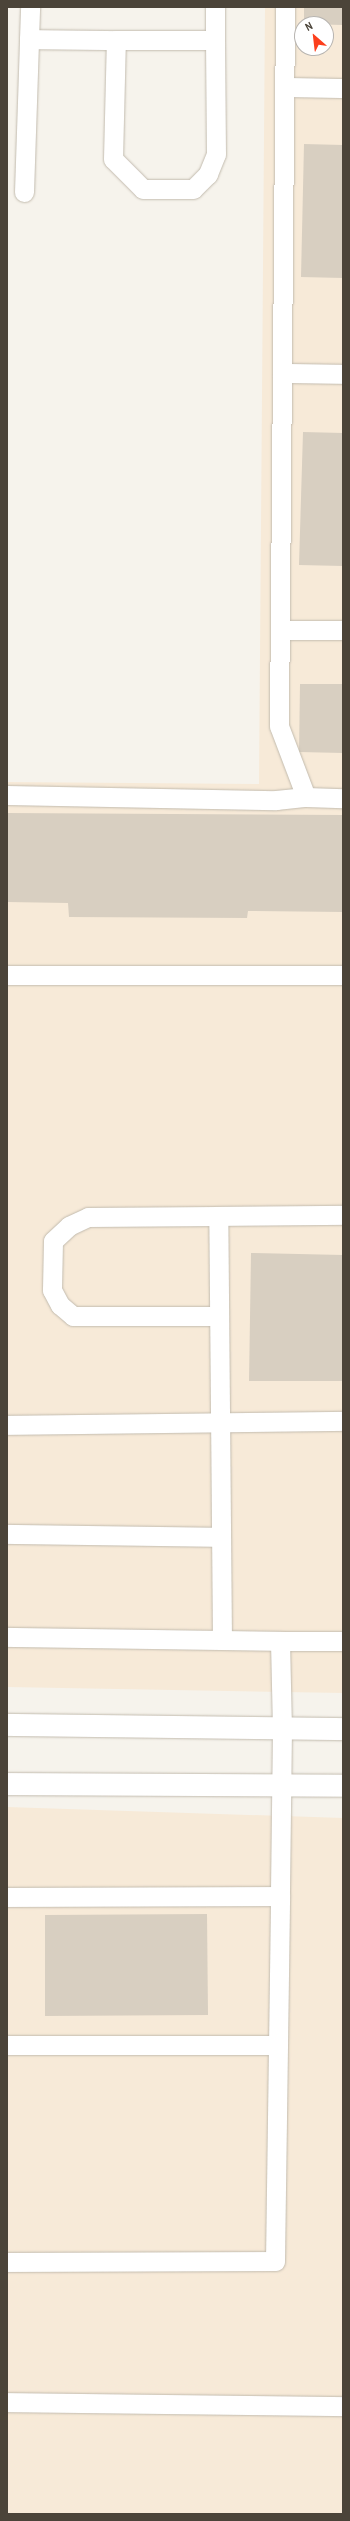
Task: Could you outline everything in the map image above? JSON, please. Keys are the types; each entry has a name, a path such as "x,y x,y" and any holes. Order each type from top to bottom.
{"street":[{"path":"7,1725 343,1729"},
{"path":"7,1784 343,1786"}],"lane":[{"path":"24,192 30,7"},
{"path":"116,40 113,159 143,188 193,189 208,174 216,154 215,7"},
{"path":"285,7 279,726 306,797"},
{"path":"29,39 215,40"},
{"path":"284,87 343,88"},
{"path":"282,373 343,374"},
{"path":"280,630 343,630"},
{"path":"7,795 276,800 306,797 343,798"},
{"path":"7,975 343,974"},
{"path":"219,1316 73,1316 60,1304 52,1290 53,1240 69,1226 88,1217 343,1214"},
{"path":"218,1216 222,1640"},
{"path":"7,1425 343,1421"},
{"path":"7,1534 221,1537"},
{"path":"7,1637 343,1641"},
{"path":"7,2262 275,2261 282,1786 280,1640"},
{"path":"7,1897 280,1896"},
{"path":"7,2045 278,2045"},
{"path":"7,2402 343,2406"}],"shaded area":[{"path":"265,7 343,7 343,1693 7,1687 7,782 259,784"},
{"path":"7,1807 343,1818 343,2514 7,2514"}],"building":[{"path":"304,7 343,7 343,25 334,25 334,16 304,16"},
{"path":"304,144 343,145 343,278 301,277"},
{"path":"303,432 343,433 343,566 299,565"},
{"path":"300,684 343,684 343,753 299,752"},
{"path":"7,813 343,815 343,912 248,911 247,918 69,917 68,903 7,902"},
{"path":"251,1253 343,1255 343,1381 249,1381"},
{"path":"207,1914 208,2015 45,2016 45,1915"}]}
